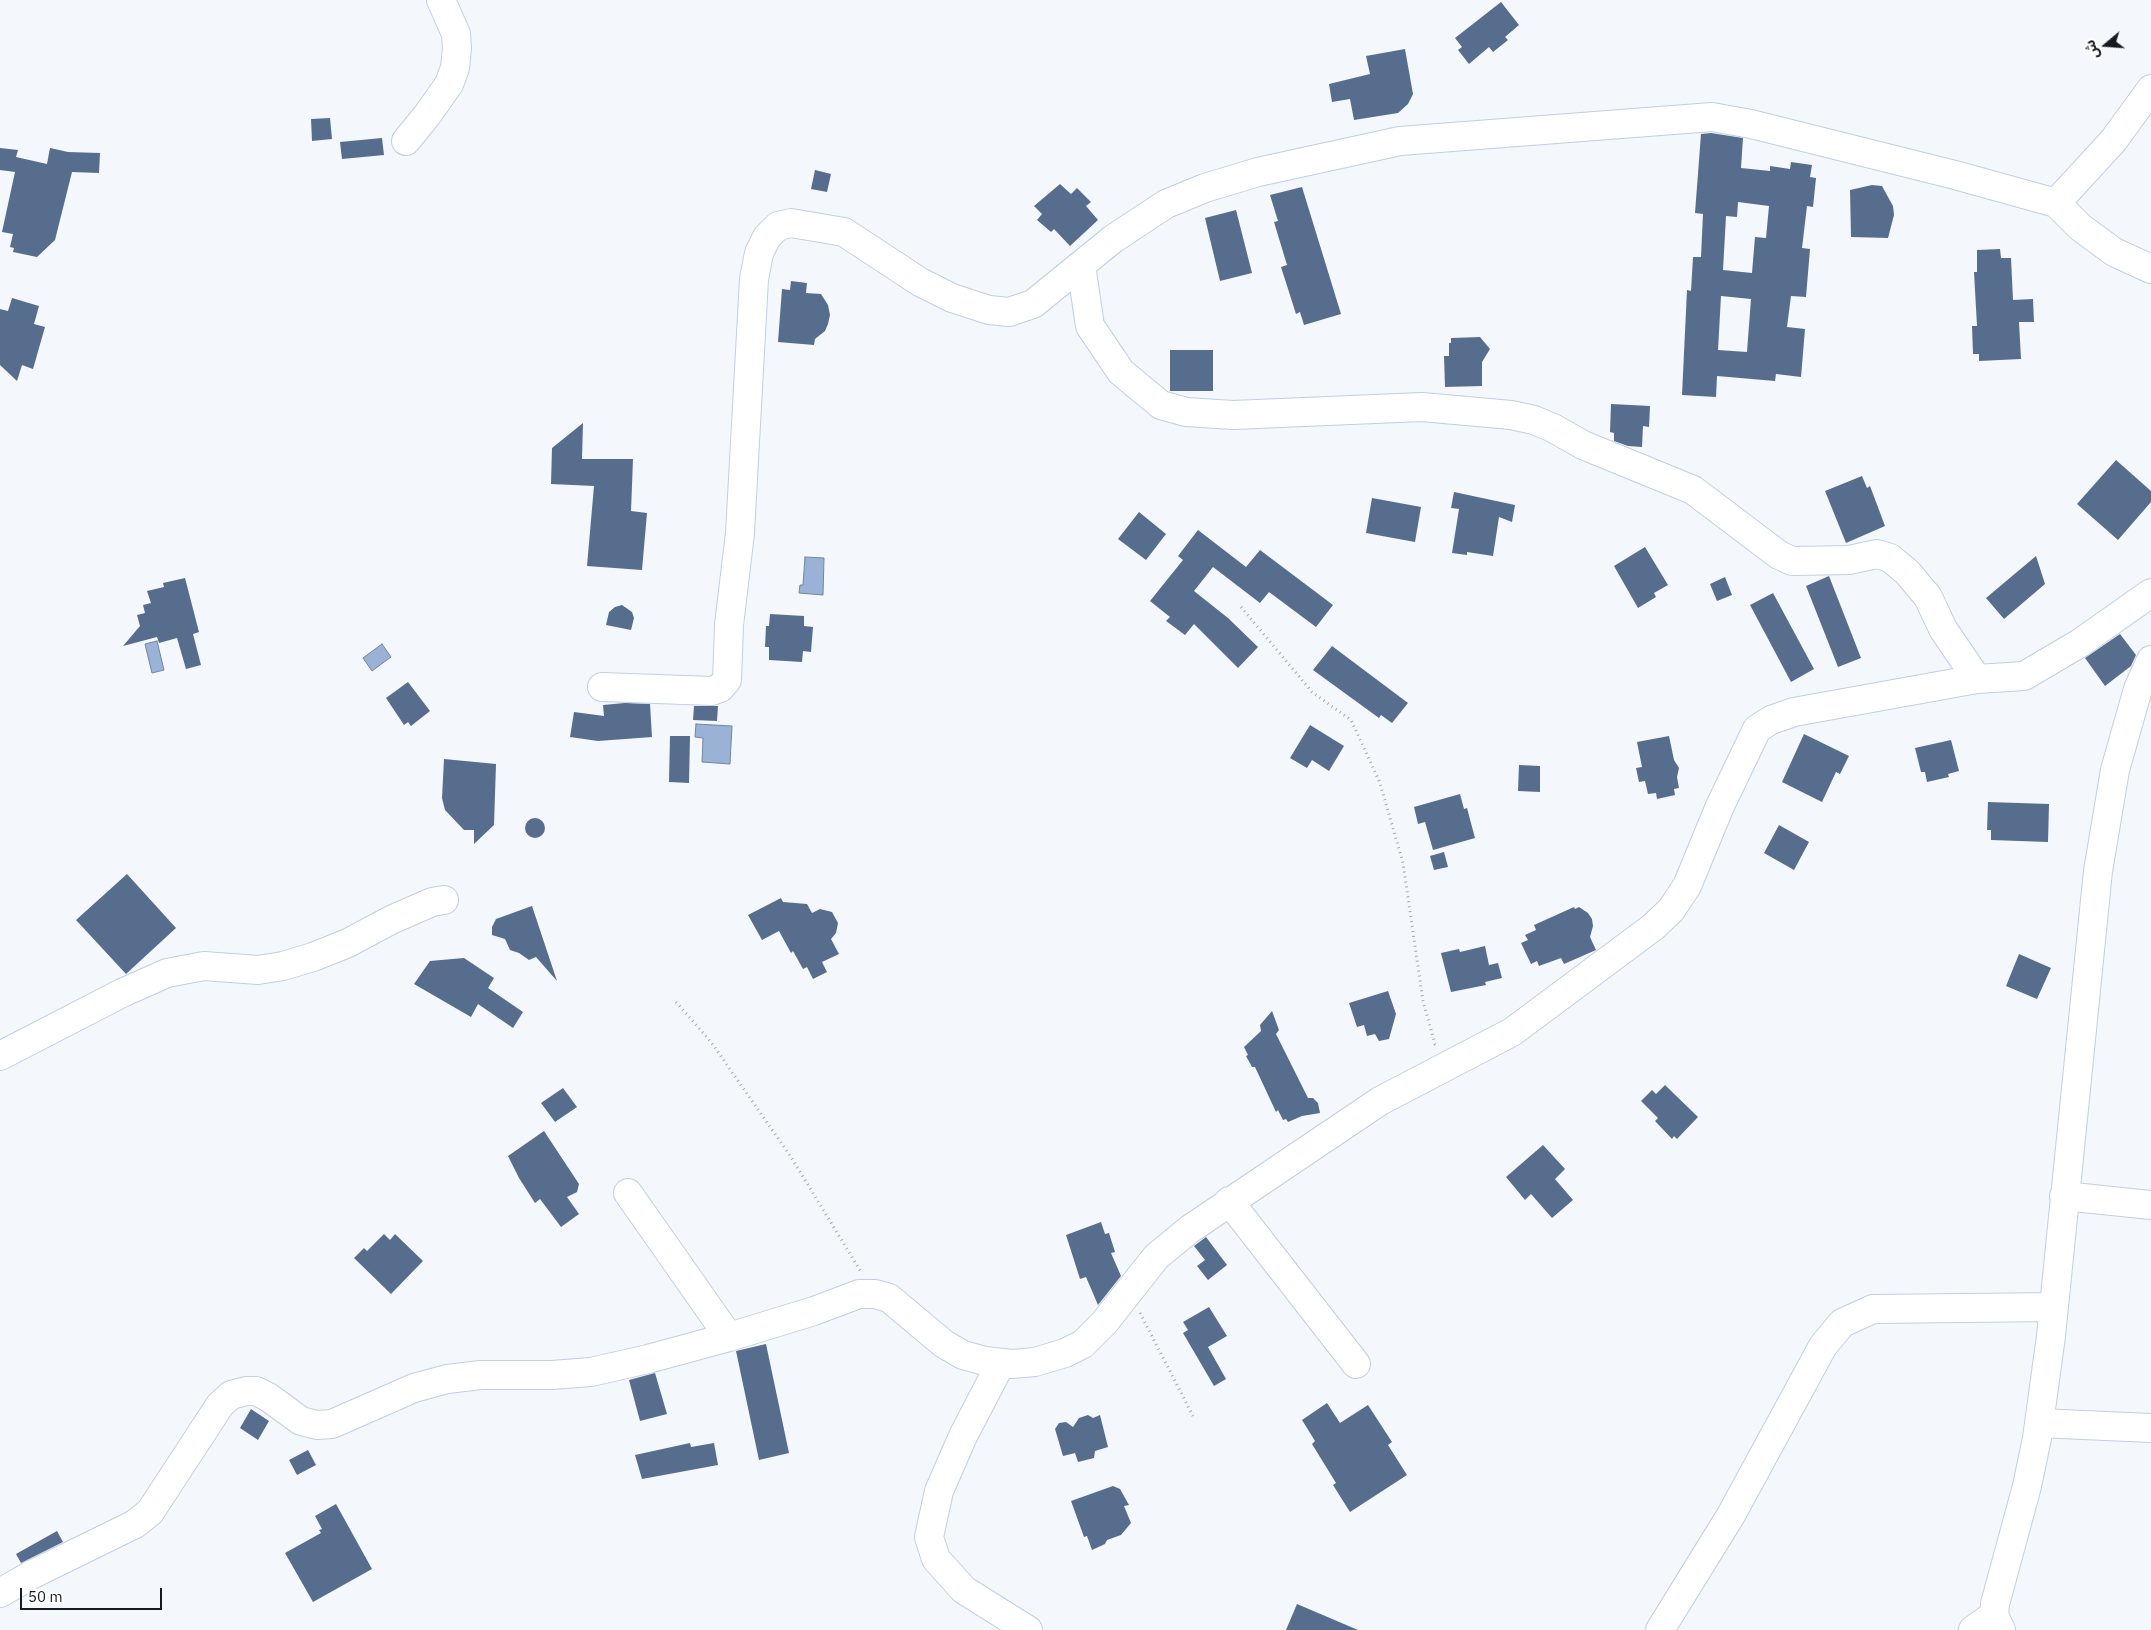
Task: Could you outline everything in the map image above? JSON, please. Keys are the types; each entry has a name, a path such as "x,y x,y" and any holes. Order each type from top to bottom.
{"street":[{"path":"406,141 449,84 455,68 456,34 441,0"},
{"path":"2056,203 2113,141 2151,90"},
{"path":"602,687 712,691 720,688 727,680 729,625 740,533 754,279 759,253 767,237 778,226 791,224 844,232 920,282 952,298 989,310 1010,312 1033,304 1113,239 1166,204 1205,188 1258,172 1400,142 1712,117 1751,124 1955,174 2056,203 2080,227 2114,252 2151,269"},
{"path":"1081,265 1090,326 1121,372 1161,406 1186,412 1233,415 1422,407 1511,415 1534,420 1553,428 1583,446 1693,490 1779,555 1792,561 1849,560 1877,554 1890,558 1907,572 1928,598 1943,629 1977,679"},
{"path":"0,1593 134,1524 150,1512 220,1405 231,1395 246,1391 256,1392 301,1421 317,1425 332,1424 414,1388 447,1379 481,1375 552,1375 591,1372 648,1359 728,1337 814,1311 859,1294 875,1294 899,1304 944,1344 963,1355 1001,1363 1035,1362 1065,1353 1083,1344 1104,1323 1128,1290 1156,1257 1229,1202 1380,1101 1512,1032 1653,927 1672,910 1687,886 1720,806 1757,729 1771,720 1794,712 1977,679 2024,676 2080,643 2151,593"},
{"path":"1989,1625 2027,1486 2039,1423 2053,1307 2098,870 2115,770 2138,689 2151,660"},
{"path":"0,1056 122,993 168,973 204,966 258,970 283,966 331,950 391,920 432,902 444,900"},
{"path":"628,1193 728,1337"},
{"path":"2064,1196 2151,1205"},
{"path":"1229,1202 1356,1364"},
{"path":"1660,1630 1731,1515 1823,1346 1842,1323 1873,1309 2053,1307"},
{"path":"1001,1363 963,1436 939,1491 929,1537 936,1559 964,1590 1028,1630"},
{"path":"2039,1423 2151,1428"}],"path":[{"path":"1241,607 1312,692 1351,720 1380,783 1403,863 1423,1001 1435,1044 1468,1056"},
{"path":"676,1002 711,1042 785,1149 875,1294"},
{"path":"1128,1290 1193,1416"}],"water":[{"path":"805,557 824,558 823,595 799,593 800,585 803,585"},
{"path":"157,641 164,670 152,673 145,644"},
{"path":"382,644 391,657 372,671 363,658"},
{"path":"696,724 732,726 730,764 702,762 703,738 695,737"}],"building":[{"path":"1501,2 1519,25 1505,37 1508,40 1493,52 1489,47 1469,64 1458,50 1462,47 1455,38"},
{"path":"1405,49 1413,94 1408,104 1398,113 1354,120 1350,99 1332,102 1329,84 1370,74 1366,56"},
{"path":"330,118 332,139 312,141 311,119"},
{"path":"1711,133 1743,138 1741,168 1770,171 1770,166 1790,169 1791,162 1812,165 1810,177 1816,178 1813,207 1807,206 1802,248 1810,249 1806,297 1791,296 1787,327 1805,329 1801,377 1776,374 1775,381 1717,376 1716,397 1682,395 1687,290 1691,291 1693,257 1701,257 1703,214 1695,213 1701,134","holes":["1738,202 1769,206 1766,238 1755,237 1752,273 1723,270 1726,216 1737,217","1721,296 1751,299 1747,352 1718,350"]},
{"path":"382,138 384,155 342,159 340,142"},
{"path":"0,148 18,150 16,157 47,164 50,148 68,152 100,153 99,173 72,172 55,240 37,257 13,252 14,248 10,247 13,234 2,232 15,172 0,170"},
{"path":"815,170 831,174 827,192 811,189"},
{"path":"1060,184 1071,194 1077,188 1091,202 1086,206 1098,220 1070,246 1054,229 1051,232 1037,220 1042,214 1034,206"},
{"path":"1872,185 1882,186 1893,206 1894,215 1888,238 1851,237 1850,190"},
{"path":"1302,187 1341,314 1304,325 1300,312 1296,314 1281,267 1287,265 1274,222 1278,221 1270,195"},
{"path":"1236,210 1252,273 1220,281 1205,218"},
{"path":"2000,249 2001,258 2011,258 2013,300 2033,299 2034,322 2019,322 2021,359 1979,361 1979,354 1973,354 1972,326 1977,326 1974,272 1977,272 1977,250"},
{"path":"791,281 807,283 806,293 821,294 828,305 830,315 828,324 825,331 815,339 814,345 778,342 782,289 790,290"},
{"path":"12,298 39,306 34,324 45,327 33,369 22,365 17,381 0,365 0,309 8,311"},
{"path":"1480,337 1490,349 1482,362 1482,386 1445,387 1444,356 1449,356 1451,338"},
{"path":"1170,350 1213,350 1213,391 1170,391"},
{"path":"1611,404 1650,406 1649,427 1643,426 1642,447 1628,446 1614,441 1614,433 1610,432"},
{"path":"583,423 582,459 633,459 631,511 647,513 642,570 587,566 594,486 551,484 552,448"},
{"path":"2116,460 2151,491 2151,502 2118,540 2077,504"},
{"path":"1862,476 1867,488 1870,486 1885,526 1846,543 1825,491"},
{"path":"1454,492 1515,505 1512,522 1499,517 1493,556 1467,552 1467,555 1452,553 1459,509 1451,508"},
{"path":"1372,498 1421,507 1415,542 1366,533"},
{"path":"1139,512 1166,534 1146,560 1118,539"},
{"path":"1198,530 1246,567 1260,550 1333,605 1316,627 1269,592 1260,603 1213,567 1194,591 1228,618 1258,647 1238,668 1194,624 1185,635 1166,621 1170,617 1150,601 1183,560 1178,556"},
{"path":"1645,547 1668,585 1654,593 1656,597 1638,608 1614,566"},
{"path":"2036,556 2045,584 2004,619 1986,598"},
{"path":"1829,576 1861,658 1838,667 1806,586"},
{"path":"1725,577 1732,595 1717,601 1710,584"},
{"path":"185,578 199,632 193,634 201,665 186,669 177,638 159,643 157,637 123,646 140,626 137,615 145,613 143,605 151,603 147,591 164,587 163,583"},
{"path":"1773,593 1814,669 1791,682 1750,605"},
{"path":"622,605 632,612 634,618 631,630 606,625 609,612 615,607"},
{"path":"770,614 804,616 804,626 813,627 811,652 803,651 802,662 769,660 769,647 765,647 766,626 769,626"},
{"path":"2120,634 2136,655 2131,666 2105,686 2085,658"},
{"path":"1332,646 1408,703 1392,723 1381,715 1379,718 1313,670"},
{"path":"408,682 430,711 411,726 408,722 404,725 386,698"},
{"path":"625,703 650,704 652,737 598,741 570,737 574,712 604,716 603,705"},
{"path":"694,706 718,706 717,721 693,720"},
{"path":"1310,725 1344,746 1329,771 1312,760 1307,768 1290,758"},
{"path":"1804,734 1849,756 1840,774 1836,772 1822,802 1782,782"},
{"path":"670,736 690,736 689,783 669,782"},
{"path":"1669,736 1674,760 1679,768 1677,777 1679,788 1674,789 1675,795 1657,799 1656,793 1648,794 1645,781 1639,782 1636,768 1642,767 1637,742"},
{"path":"1951,740 1959,771 1948,774 1949,777 1927,782 1925,772 1921,772 1915,748"},
{"path":"444,759 496,764 494,825 474,844 474,830 464,830 445,810 442,798"},
{"path":"1519,765 1540,766 1540,792 1518,791"},
{"path":"1460,794 1464,809 1467,808 1475,838 1433,850 1425,822 1418,824 1414,807"},
{"path":"1988,802 2049,804 2048,842 1991,840 1991,830 1987,830"},
{"path":"535,818 542,821 545,828 542,835 535,838 528,835 525,828 528,821"},
{"path":"1779,825 1809,842 1794,870 1764,853"},
{"path":"1444,852 1448,867 1434,870 1430,856"},
{"path":"127,874 176,928 126,974 76,920"},
{"path":"781,898 783,902 807,904 812,913 820,909 832,912 838,923 836,933 831,939 839,954 822,962 827,972 813,979 807,967 803,969 793,951 791,953 779,931 762,940 748,915"},
{"path":"532,906 557,981 536,957 529,960 519,953 510,950 505,939 492,935 492,927 496,919"},
{"path":"1574,907 1575,909 1579,907 1588,913 1592,919 1593,926 1590,937 1596,950 1564,964 1561,958 1539,966 1537,961 1531,964 1521,943 1528,940 1525,935 1536,930 1534,925"},
{"path":"1485,946 1489,965 1498,963 1502,978 1485,982 1486,985 1451,992 1441,953 1459,949 1460,952"},
{"path":"2019,954 2051,968 2037,999 2006,986"},
{"path":"464,958 494,978 488,988 523,1012 513,1028 478,1004 471,1017 414,984 430,961"},
{"path":"1388,991 1396,1014 1389,1039 1379,1041 1375,1034 1367,1036 1364,1025 1357,1027 1349,1003"},
{"path":"1272,1011 1279,1030 1276,1034 1308,1098 1313,1098 1318,1103 1320,1113 1302,1116 1288,1122 1286,1119 1283,1120 1278,1110 1276,1112 1255,1067 1252,1067 1246,1056 1248,1055 1244,1047 1261,1031 1260,1025"},
{"path":"1665,1085 1698,1117 1677,1139 1674,1136 1672,1139 1655,1121 1658,1118 1641,1101 1652,1090 1656,1094"},
{"path":"563,1088 577,1107 555,1122 541,1103"},
{"path":"544,1131 579,1184 577,1192 567,1197 579,1214 561,1227 540,1199 535,1203 508,1156"},
{"path":"1543,1145 1565,1169 1555,1179 1573,1200 1552,1218 1531,1194 1525,1200 1506,1177"},
{"path":"1101,1222 1105,1234 1109,1233 1115,1252 1111,1253 1121,1276 1098,1305 1086,1277 1080,1279 1066,1235"},
{"path":"384,1234 390,1240 395,1234 423,1261 391,1294 354,1258 364,1248 367,1251"},
{"path":"1206,1237 1227,1265 1208,1280 1197,1266 1205,1260 1194,1246"},
{"path":"1209,1307 1227,1336 1208,1347 1226,1379 1214,1386 1183,1333 1188,1330 1183,1322"},
{"path":"766,1344 789,1453 759,1460 736,1351"},
{"path":"655,1373 667,1414 640,1421 629,1380"},
{"path":"1327,1403 1340,1423 1368,1405 1392,1442 1388,1445 1407,1475 1350,1512 1333,1485 1336,1483 1312,1444 1315,1441 1302,1420"},
{"path":"251,1409 269,1421 258,1440 240,1428"},
{"path":"1088,1415 1093,1418 1100,1415 1108,1447 1095,1451 1094,1458 1078,1462 1075,1453 1063,1456 1055,1429 1059,1423 1066,1422 1073,1427 1079,1418"},
{"path":"690,1443 691,1447 714,1443 718,1465 642,1479 635,1455"},
{"path":"308,1450 316,1465 297,1475 289,1460"},
{"path":"1113,1486 1120,1489 1129,1505 1124,1506 1131,1523 1121,1535 1107,1540 1105,1544 1092,1550 1087,1536 1084,1537 1071,1501"},
{"path":"336,1504 372,1569 313,1602 285,1553 321,1533 319,1530 322,1529 315,1516"},
{"path":"57,1531 63,1542 21,1563 16,1554"},
{"path":"1297,1604 1358,1630 1286,1630"}]}
